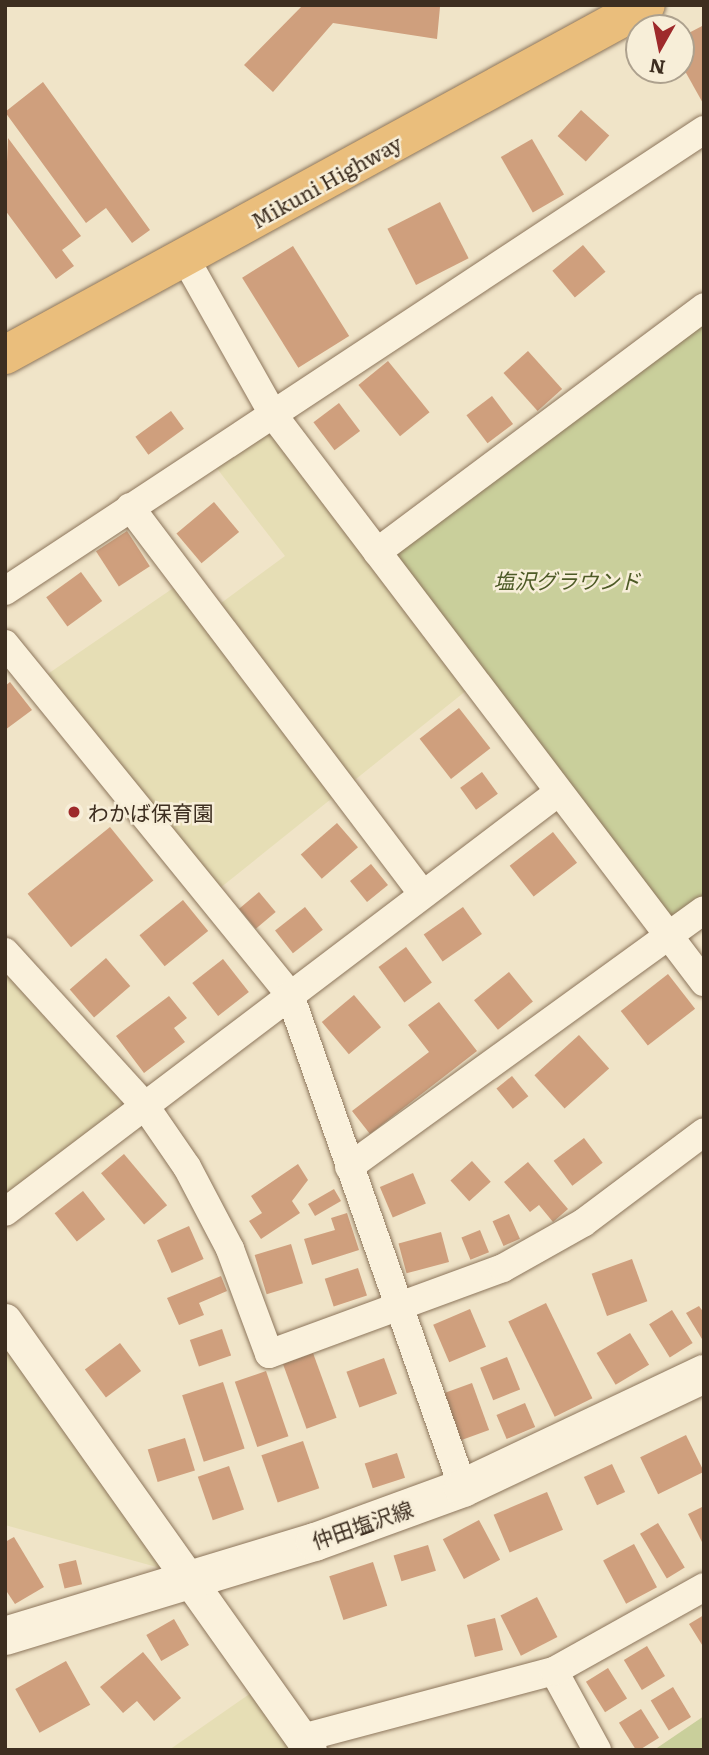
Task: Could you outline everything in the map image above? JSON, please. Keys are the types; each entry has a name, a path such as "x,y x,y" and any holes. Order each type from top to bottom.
{"highway":[{"name":"Mikuni Highway","path":"5,355 646,5"}],"main road":[{"name":"仲田塩沢線","path":"5,1636 189,1576 315,1542 463,1488 578,1439 704,1374"}],"street":[{"path":"5,592 704,130"},
{"path":"185,258 274,416 556,793 704,982"},
{"path":"377,552 704,307"},
{"path":"130,507 423,894"},
{"path":"5,644 290,995 463,1488"},
{"path":"5,1212 556,793"},
{"path":"349,1167 704,910"},
{"path":"5,952 145,1106 187,1167 230,1249 269,1354 397,1304 503,1268 583,1223 704,1132"},
{"path":"5,1320 306,1744 554,1671 704,1587"},
{"path":"554,1671 597,1750"}],"shaded area":[{"path":"274,416 482,678 210,896 36,682 185,580 209,612 285,556 208,457"},
{"path":"5,952 145,1106 5,1212"},
{"path":"5,1320 189,1576 5,1525"},
{"path":"264,1684 310,1750 169,1750"}],"green space":[{"name":"塩沢グラウンド","path":"704,307 704,910 668,937 377,552"},
{"path":"704,1716 704,1750 654,1750"}],"building":[{"path":"303,5 440,7 437,39 333,23 273,92 244,65"},
{"path":"704,25 704,105 692,84 695,84 695,30"},
{"path":"43,82 150,230 132,243 106,208 86,223 5,112"},
{"path":"581,110 609,135 586,161 558,136"},
{"path":"8,138 81,236 62,250 74,266 56,279 5,210"},
{"path":"532,139 564,194 533,212 501,157"},
{"path":"440,202 469,258 416,285 387,229"},
{"path":"583,245 605,272 575,298 552,271"},
{"path":"293,246 349,336 298,368 242,278"},
{"path":"528,351 562,389 538,411 503,373"},
{"path":"388,361 430,412 400,436 358,385"},
{"path":"492,396 513,424 488,443 466,415"},
{"path":"339,403 360,431 335,450 313,422"},
{"path":"171,411 184,429 148,455 135,437"},
{"path":"214,502 239,532 202,563 176,533"},
{"path":"127,531 150,566 119,586 96,551"},
{"path":"81,572 102,601 67,626 46,597"},
{"path":"10,682 32,710 5,730 5,686"},
{"path":"459,708 490,748 451,779 420,739"},
{"path":"482,772 498,794 476,810 460,788"},
{"path":"337,823 358,847 322,879 301,854"},
{"path":"110,827 153,881 71,947 28,894"},
{"path":"553,832 577,863 534,897 510,866"},
{"path":"371,864 388,885 367,902 350,881"},
{"path":"259,892 276,912 256,929 239,909"},
{"path":"183,900 208,931 165,966 139,935"},
{"path":"305,907 323,930 293,953 275,930"},
{"path":"463,907 482,934 443,962 424,935"},
{"path":"406,947 432,983 404,1003 378,967"},
{"path":"106,958 130,986 94,1017 70,989"},
{"path":"223,959 249,992 218,1016 192,983"},
{"path":"509,972 533,1002 498,1030 474,1000"},
{"path":"668,974 695,1009 648,1046 621,1011"},
{"path":"354,995 381,1027 349,1054 322,1022"},
{"path":"169,996 187,1018 174,1028 185,1042 144,1073 116,1036"},
{"path":"439,1002 477,1051 370,1134 352,1111 429,1052 408,1025"},
{"path":"579,1035 609,1068 565,1109 534,1075"},
{"path":"512,1076 528,1096 513,1109 496,1089"},
{"path":"584,1138 603,1163 572,1186 554,1161"},
{"path":"124,1154 167,1205 144,1225 101,1173"},
{"path":"472,1161 491,1182 469,1201 450,1180"},
{"path":"528,1162 568,1209 553,1222 539,1205 530,1212 504,1182"},
{"path":"298,1164 308,1180 292,1201 300,1213 261,1239 249,1221 262,1213 251,1196"},
{"path":"413,1173 426,1203 393,1217 380,1187"},
{"path":"334,1189 341,1201 315,1216 308,1204"},
{"path":"83,1191 105,1219 77,1242 55,1213"},
{"path":"347,1213 359,1250 312,1265 304,1239 335,1230 331,1218"},
{"path":"509,1214 520,1239 504,1246 493,1221"},
{"path":"189,1226 204,1259 172,1273 157,1240"},
{"path":"480,1230 489,1252 470,1260 461,1237"},
{"path":"441,1232 449,1262 407,1273 398,1243"},
{"path":"291,1244 303,1283 267,1294 255,1255"},
{"path":"632,1259 647,1301 607,1316 592,1274"},
{"path":"358,1268 367,1296 334,1306 325,1279"},
{"path":"221,1276 227,1291 199,1303 204,1315 179,1325 167,1298"},
{"path":"546,1303 592,1398 555,1417 508,1321"},
{"path":"699,1306 704,1313 702,1339 686,1313"},
{"path":"470,1309 486,1347 449,1362 433,1325"},
{"path":"672,1310 693,1343 670,1357 649,1324"},
{"path":"222,1329 231,1355 199,1367 190,1340"},
{"path":"630,1333 649,1365 616,1385 597,1353"},
{"path":"120,1343 141,1371 106,1397 85,1369"},
{"path":"313,1353 337,1418 307,1429 283,1364"},
{"path":"507,1357 520,1389 493,1400 480,1368"},
{"path":"384,1358 397,1394 359,1407 346,1372"},
{"path":"266,1371 288,1436 257,1447 235,1382"},
{"path":"223,1382 245,1449 204,1462 182,1395"},
{"path":"472,1383 489,1430 461,1440 444,1393"},
{"path":"525,1403 535,1427 507,1439 496,1415"},
{"path":"686,1435 704,1472 658,1494 640,1457"},
{"path":"185,1438 195,1471 158,1482 148,1449"},
{"path":"303,1441 319,1488 278,1503 261,1455"},
{"path":"397,1453 405,1478 373,1488 365,1464"},
{"path":"612,1464 625,1492 597,1505 584,1477"},
{"path":"229,1466 244,1509 213,1520 198,1477"},
{"path":"547,1492 563,1530 510,1552 494,1515"},
{"path":"704,1506 704,1546 688,1514"},
{"path":"479,1520 500,1560 464,1579 443,1539"},
{"path":"658,1523 685,1568 667,1578 640,1534"},
{"path":"14,1537 44,1587 15,1604 5,1589 5,1542"},
{"path":"634,1544 657,1587 626,1604 603,1560"},
{"path":"428,1545 436,1571 401,1581 394,1556"},
{"path":"76,1560 82,1584 65,1589 59,1564"},
{"path":"373,1562 387,1606 343,1620 329,1576"},
{"path":"537,1597 557,1637 521,1656 500,1616"},
{"path":"704,1615 704,1648 689,1624"},
{"path":"495,1618 503,1650 475,1657 467,1625"},
{"path":"174,1619 189,1645 161,1661 146,1635"},
{"path":"647,1646 665,1676 642,1690 624,1660"},
{"path":"143,1652 181,1698 154,1721 137,1701 123,1713 100,1687"},
{"path":"66,1661 90,1705 40,1733 15,1689"},
{"path":"608,1668 627,1699 605,1712 586,1682"},
{"path":"673,1687 691,1717 669,1730 651,1700"},
{"path":"641,1709 659,1738 636,1750 619,1723"}],"place":[{"name":"わかば保育園","path":"74,812"}]}
